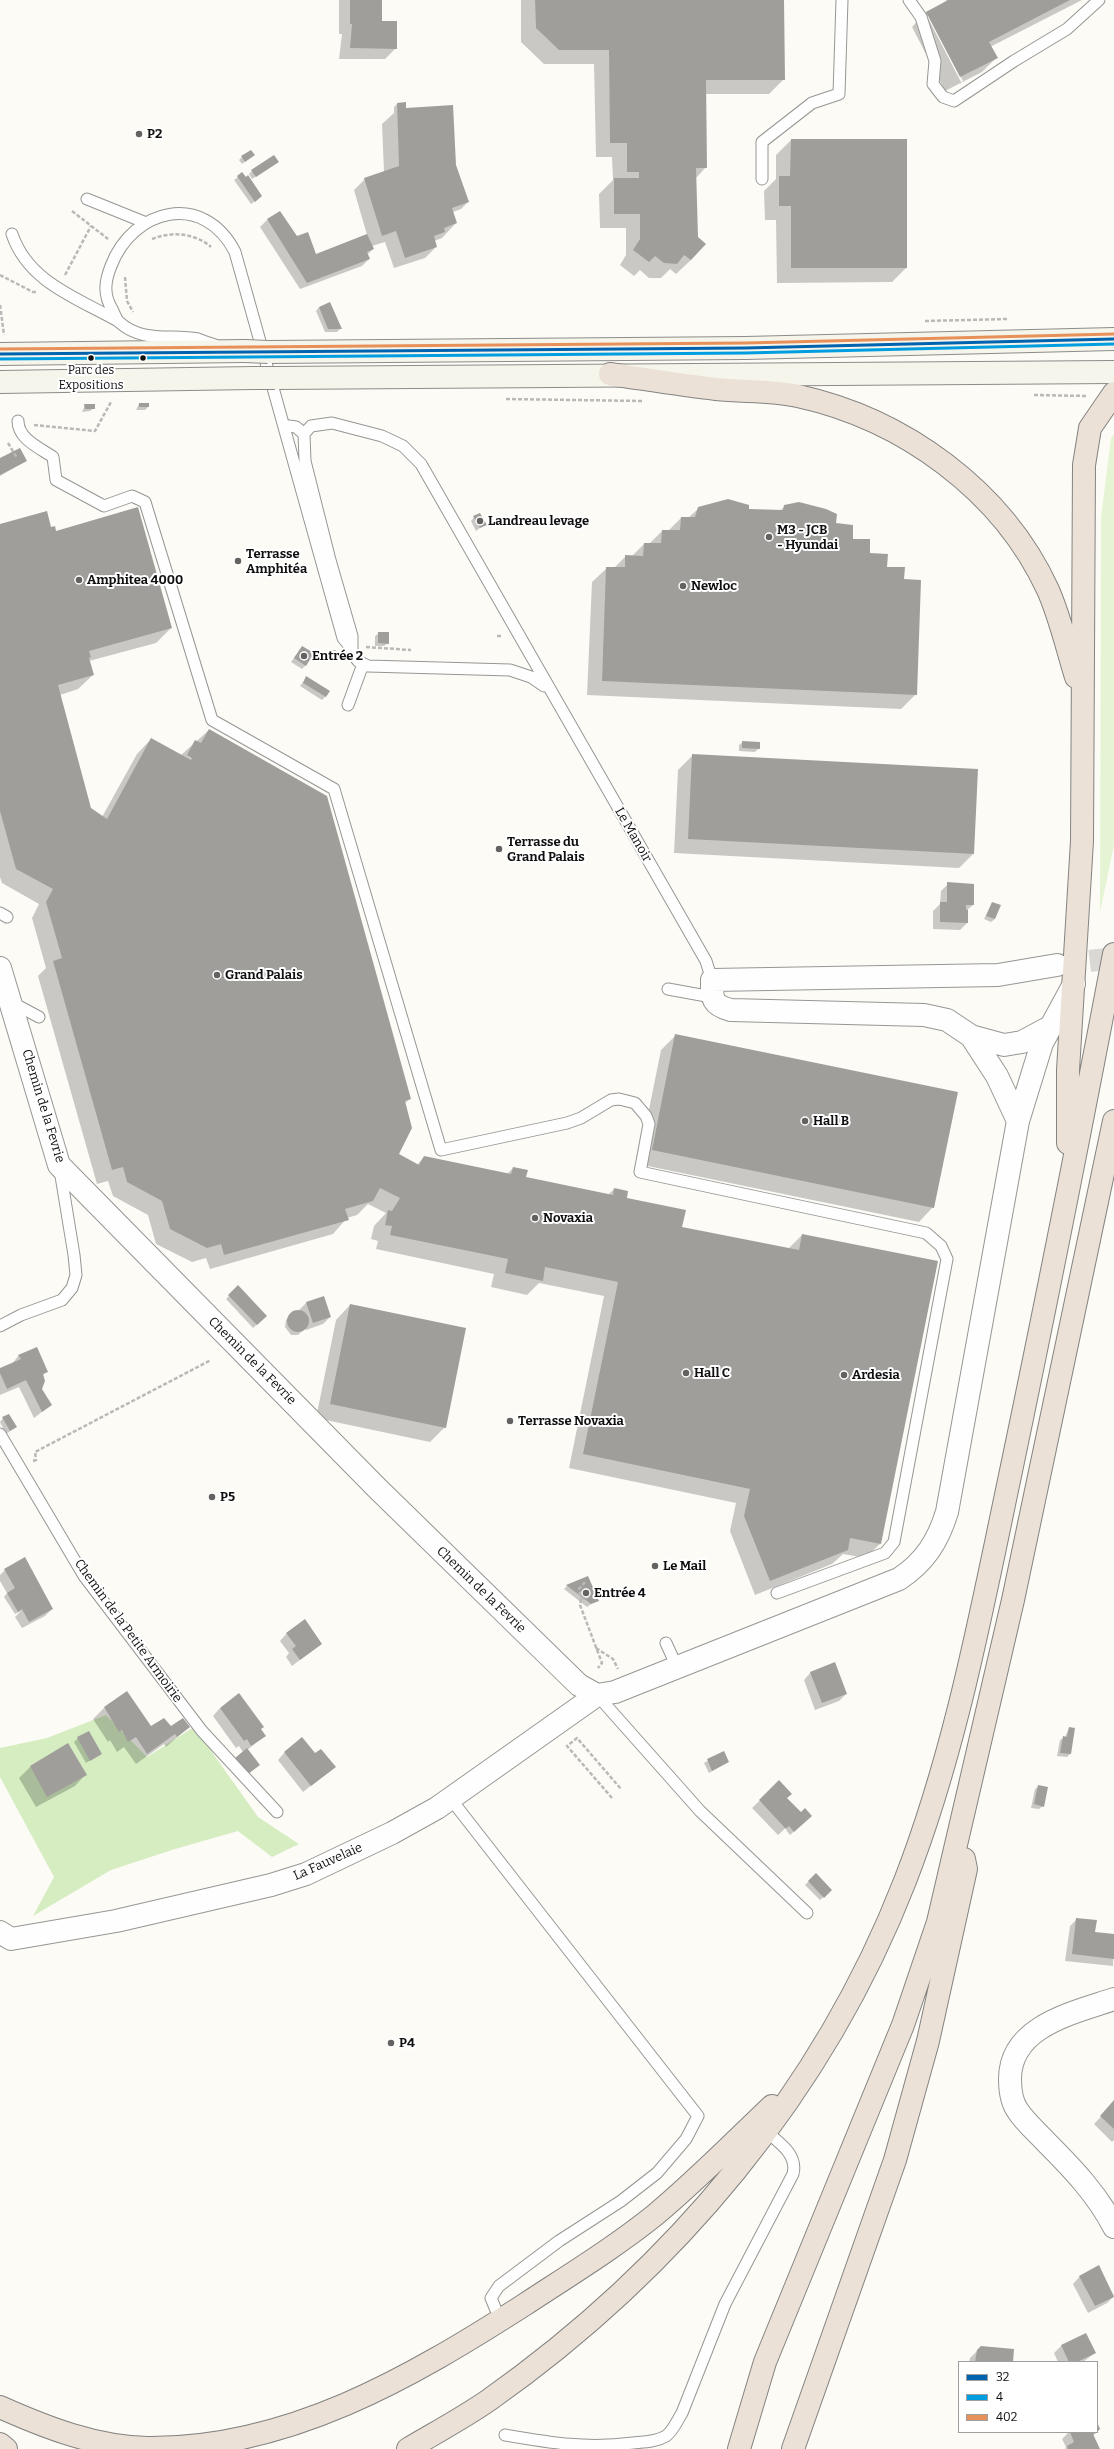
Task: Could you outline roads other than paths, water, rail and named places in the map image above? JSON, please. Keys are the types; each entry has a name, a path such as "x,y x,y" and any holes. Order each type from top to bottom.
{"highway":[{"path":"610,374 717,389 789,394 834,405 872,420 941,461 971,485 999,514 1044,583 1059,620 1083,701"},
{"path":"1068,1194 1068,1070 1082,841 1084,465 1090,428 1114,393"},
{"path":"408,2449 485,2402 549,2356 596,2316 685,2230 732,2175 766,2131 805,2075 849,2002 870,1959 906,1879 927,1817 960,1698 978,1621 1068,1194 1114,954"},
{"path":"738,2449 765,2362 903,2025 938,1922 1013,1600 1075,1299 1114,1121"},
{"path":"1075,1299 1114,1185"},
{"path":"793,2449 893,2167 916,2090 966,1869 959,1836"},
{"path":"0,2407 48,2429 97,2441 146,2448 182,2447 228,2441 298,2423 363,2399 451,2352 565,2278 655,2215 805,2075"},
{"path":"0,2444 6,2449"}],"main road":[{"path":"2,345 268,352 745,348 1114,340"},
{"path":"0,382 610,374 1114,372"}],"street":[{"path":"1050,1027 1030,1039 1013,1044 996,1044 971,1036 958,1026 936,1017 911,1014 741,1011 718,1005 712,988 998,975 1057,965"},
{"name":"Chemin de la Fevrie","path":"0,968 12,1002 59,1165 377,1488 579,1685 597,1695"},
{"path":"597,1695 615,1692 899,1579 913,1570 930,1552 942,1530 947,1512 1018,1121 1033,1067 1050,1027 1074,984"},
{"path":"971,1036 1008,1095 1018,1121"},
{"name":"La Fauvelaie","path":"0,1932 11,1939 30,1938 116,1921 271,1885 306,1874 392,1833 450,1798 597,1695"},
{"path":"1114,1999 1061,2017 1026,2038 1016,2051 1010,2066 1010,2088 1017,2110 1085,2181 1114,2227"}],"lane":[{"path":"762,179 762,142 812,103 839,94 842,0"},
{"path":"909,0 921,17 935,61 933,84 942,97 954,101 1014,60 1067,29 1099,0"},
{"path":"87,199 144,222"},
{"path":"119,322 106,296 107,276 119,247 130,233 144,222 172,213 195,216 216,228 225,236 235,252 341,632 354,657 363,664 510,670 531,677 550,692"},
{"path":"12,234 20,254 35,272 119,322 151,338 197,339 240,351"},
{"path":"18,421 18,426 23,436 53,457 56,480 104,506 132,496 145,502 212,720 334,789 441,1150 567,1123 587,1115 611,1100 628,1100 642,1108 649,1124 640,1172 926,1233 941,1246 947,1258 894,1542 885,1553 777,1593"},
{"name":"Le Manoir","path":"304,434 311,426 332,423 382,436 404,446 420,464 706,961 712,988"},
{"path":"289,426 296,427 304,434 305,461 330,560 352,636 350,648"},
{"path":"348,705 363,664"},
{"path":"668,989 712,988"},
{"path":"12,1002 39,1017"},
{"path":"0,1326 21,1315 62,1300 72,1288 76,1275 74,1255 59,1165"},
{"name":"Chemin de la Petite Armoirie","path":"0,1434 84,1576 202,1730 277,1812"},
{"path":"666,1643 677,1667"},
{"path":"597,1695 700,1811 807,1913"},
{"path":"450,1798 698,2116 686,2138 657,2173 620,2201 558,2241 499,2286 491,2298 500,2320"},
{"path":"505,2436 574,2447 612,2446 655,2440 666,2435 673,2428 682,2413 726,2304 793,2174 795,2167 790,2154 766,2131"}],"tunnel":[{"path":"1057,965 1114,958"}],"place":[{"name":"P2","path":"139,134"},
{"name":"Parc des Expositions","path":"91,358"},
{"name":"Landreau levage","path":"480,521"},
{"name":"M3 - JCB - Hyundai","path":"769,537"},
{"name":"Terrasse Amphitéa","path":"238,561"},
{"name":"Amphitea 4000","path":"79,580"},
{"name":"Newloc","path":"683,586"},
{"name":"Entrée 2","path":"304,656"},
{"name":"Terrasse du Grand Palais","path":"499,849"},
{"name":"Grand Palais","path":"217,975"},
{"name":"Hall B","path":"805,1121"},
{"name":"Novaxia","path":"535,1218"},
{"name":"Hall C","path":"686,1373"},
{"name":"Ardesia","path":"844,1375"},
{"name":"Terrasse Novaxia","path":"510,1421"},
{"name":"P5","path":"212,1497"},
{"name":"Le Mail","path":"655,1566"},
{"name":"Entrée 4","path":"586,1593"},
{"name":"P4","path":"391,2043"}]}
